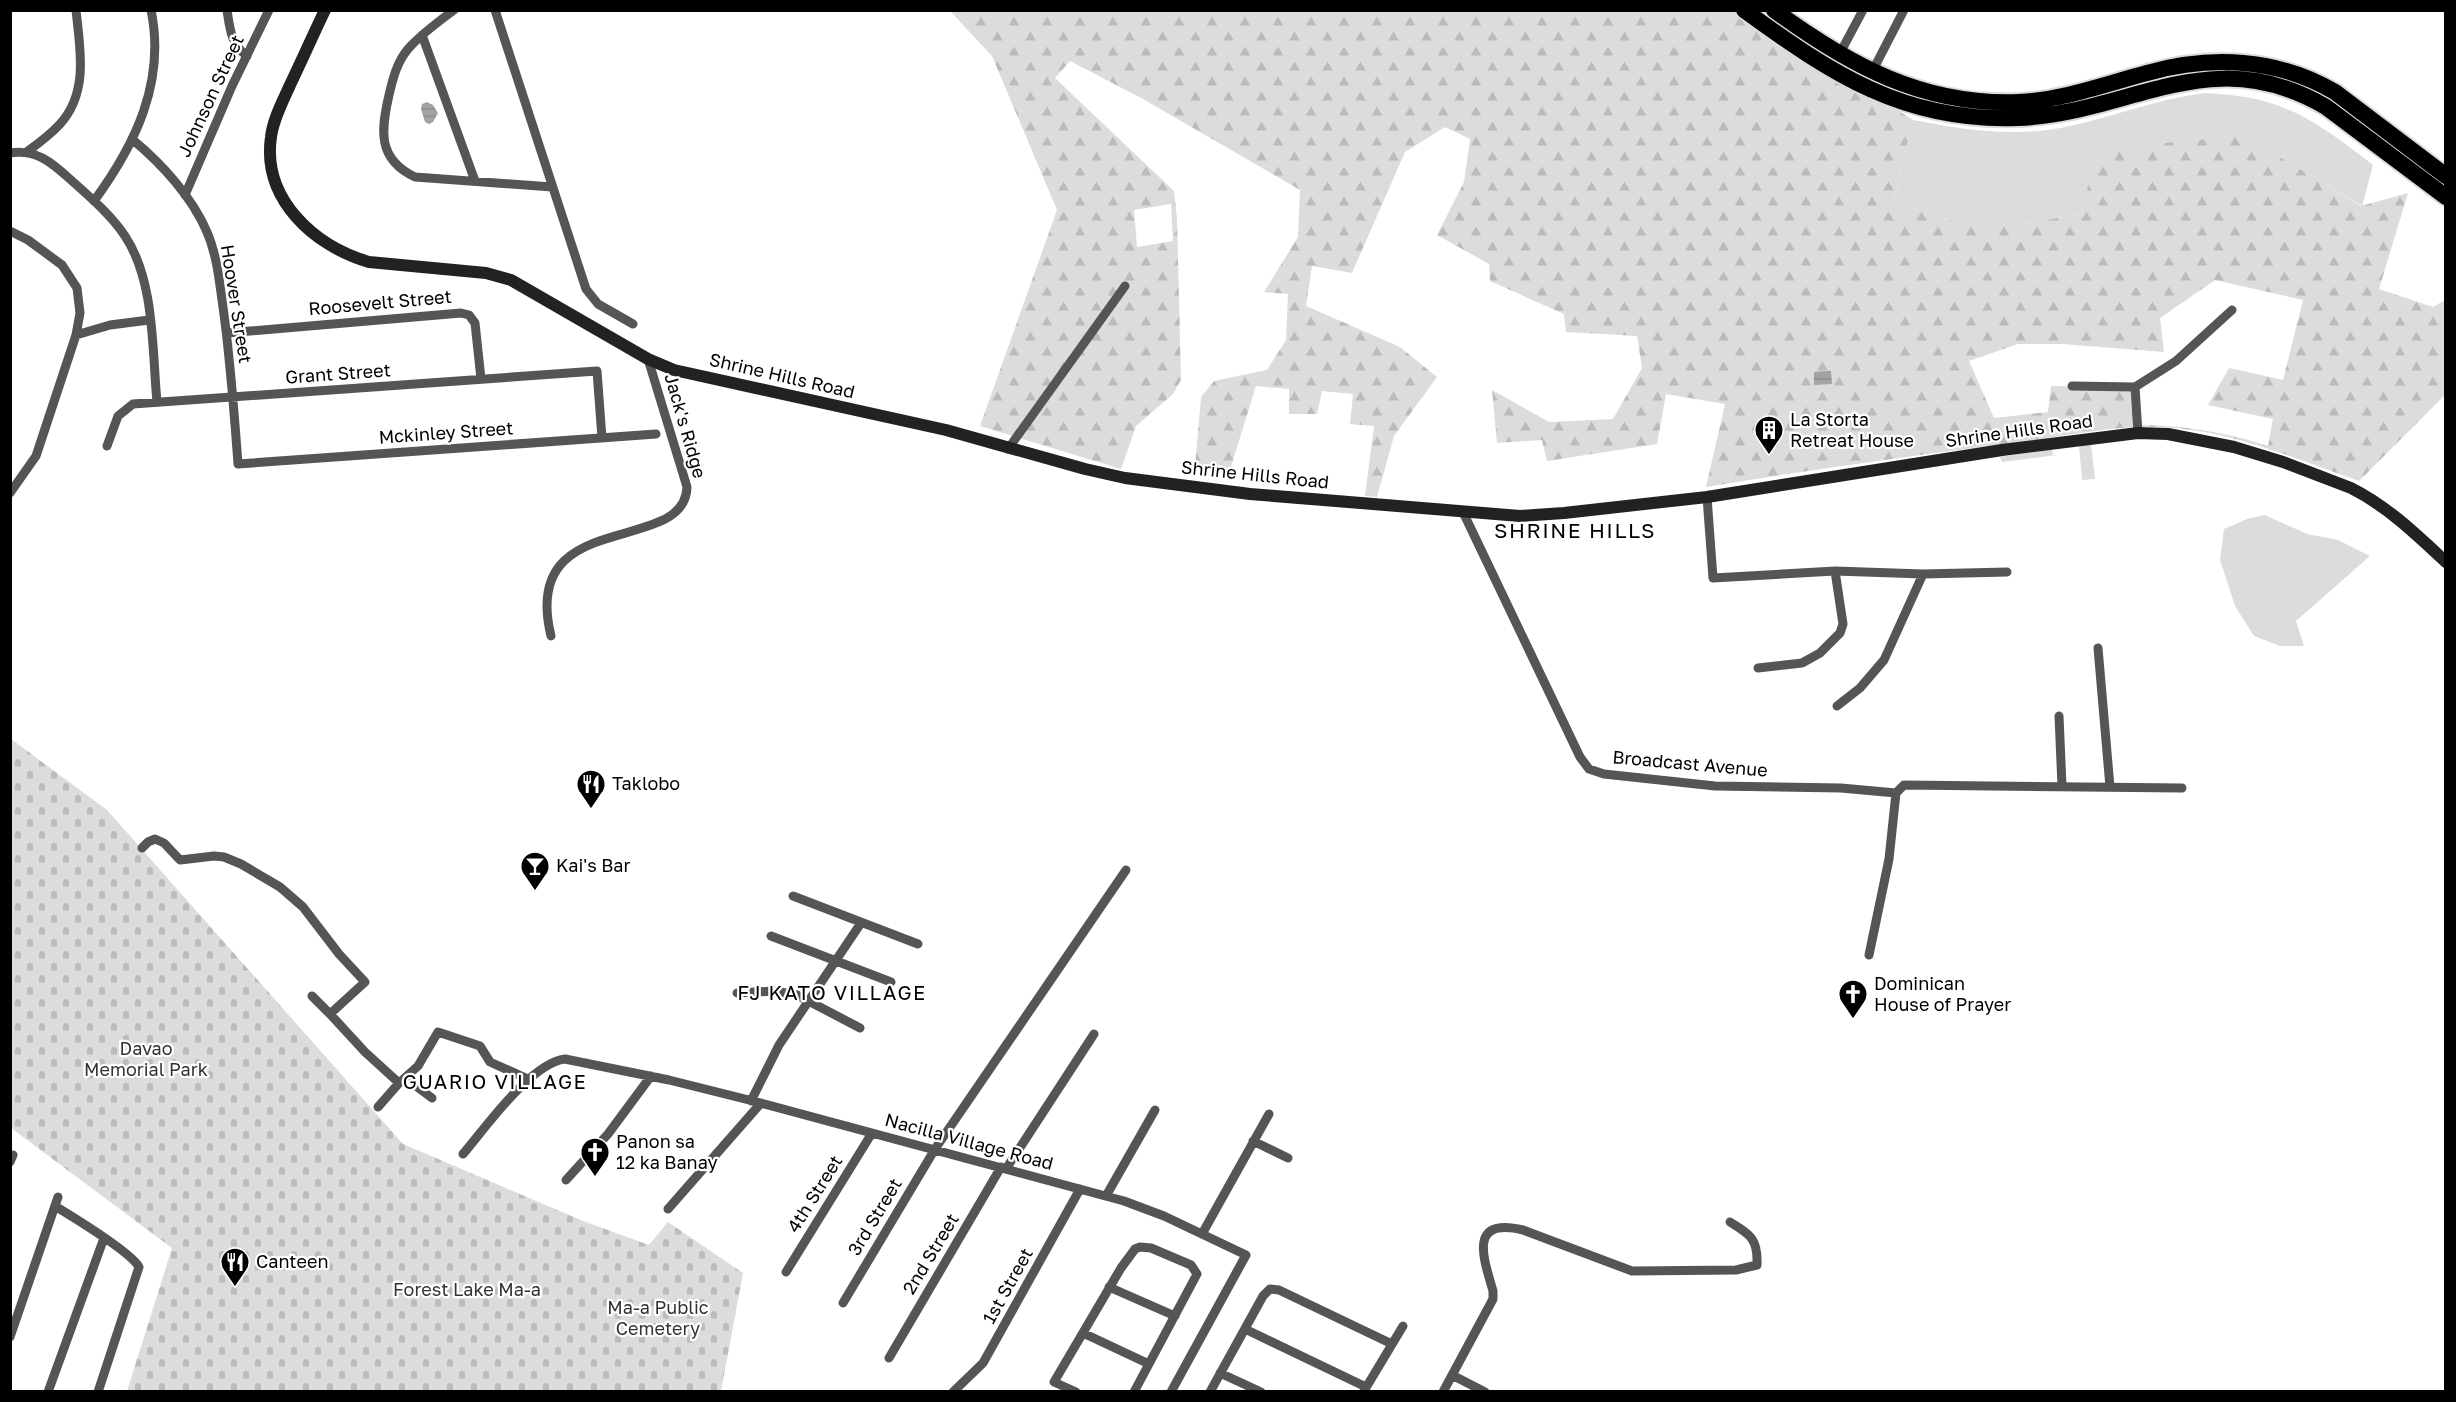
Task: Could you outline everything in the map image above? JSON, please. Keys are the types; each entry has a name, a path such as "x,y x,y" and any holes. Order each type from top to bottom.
{"highway":[{"path":"1744,10 1868,80 1895,101 1936,112 1974,118 2019,118 2085,108 2182,81 2233,78 2255,80 2309,97 2326,107 2445,197"},
{"path":"1774,10 1835,63"},
{"path":"1868,80 1977,101 2019,102 2084,91 2182,64 2235,61 2259,63 2307,77 2336,92 2442,167"}],"street":[{"path":"10,153 28,151 61,123 72,105 78,88 81,54 76,10"},
{"path":"94,201 124,159 146,110 153,86 152,10"},
{"path":"227,10 232,39 247,56"},
{"name":"Johnson Street","path":"185,195 269,10"},
{"name":"Shrine Hills Road","path":"325,10 283,101 271,135 271,165 276,183 294,216 324,241 369,262 486,273 511,280 648,359 674,370 946,430 1085,469 1183,486 1520,516 1707,496 2002,450 2138,433 2168,434 2234,447 2328,479 2366,496 2445,562"},
{"path":"454,10 422,34 408,49 395,71 384,124 383,136 387,153 397,166 415,177 552,187"},
{"path":"495,10 590,297 633,324"},
{"path":"1835,63 1863,10"},
{"path":"1868,80 1904,10"},
{"path":"422,34 475,181"},
{"name":"Hoover Street","path":"133,140 185,195 207,232 212,246 227,333 238,464"},
{"path":"28,151 51,164 94,201 125,236 138,261 147,295 157,402"},
{"path":"2424,182 2442,167"},
{"path":"10,231 28,240 62,265 70,276 80,300 76,335 36,456 10,493"},
{"path":"1008,448 1125,286"},
{"path":"2072,386 2135,387 2176,361 2232,310"},
{"name":"Roosevelt Street","path":"227,333 461,313 469,315 475,323 480,379"},
{"path":"76,335 110,325 149,320"},
{"name":"Jack's Ridge","path":"551,636 548,616 549,589 562,561 584,547 669,517 683,505 687,496 687,487 648,359"},
{"name":"Grant Street","path":"107,446 115,422 122,411 133,404 597,371 602,438"},
{"path":"2135,387 2138,433"},
{"name":"Mckinley Street","path":"238,464 656,434"},
{"path":"1707,496 1713,578 1834,571 1923,574 2007,572"},
{"name":"Broadcast Avenue","path":"1463,512 1580,757 1589,769 1604,774 1715,786 1841,788 1896,793"},
{"path":"1758,668 1802,663 1820,653 1840,633 1843,624 1834,571"},
{"path":"1837,706 1860,688 1884,660 1923,574"},
{"path":"2098,648 2110,787"},
{"path":"2059,716 2062,786"},
{"path":"1869,955 1889,859 1896,793 1904,785 1916,783 2182,788"},
{"path":"142,848 155,839 164,843 180,860 224,857 248,868 288,892 365,982 330,1014"},
{"name":"3rd Street","path":"843,1303 935,1149 1126,870"},
{"path":"793,896 918,944"},
{"path":"668,1209 756,1102 779,1045 861,923"},
{"path":"771,936 891,982"},
{"path":"737,993 786,992 808,1000 860,1028"},
{"path":"312,996 365,1052 402,1080 432,1098"},
{"path":"378,1107 424,1058 438,1032 480,1046 490,1062 528,1079"},
{"name":"2nd Street","path":"889,1358 1003,1168 1094,1034"},
{"name":"Nacilla Village Road","path":"463,1154 528,1079 550,1062 565,1059 651,1076 756,1102 1142,1207 1246,1256 1171,1392"},
{"path":"566,1180 608,1134 651,1076"},
{"path":"1106,1196 1155,1110"},
{"path":"1202,1234 1269,1114"},
{"name":"4th Street","path":"786,1272 872,1133"},
{"path":"1253,1141 1287,1158"},
{"name":"1st Street","path":"953,1392 983,1363 1080,1189"},
{"path":"10,1337 57,1201 136,1262 139,1267 98,1392"},
{"path":"1443,1392 1493,1299 1482,1248 1486,1237 1492,1231 1507,1226 1523,1230 1632,1271 1736,1270 1757,1265 1758,1251 1751,1235 1730,1222"},
{"path":"48,1392 104,1238"},
{"path":"1076,1392 1054,1382 1109,1287 1131,1254 1140,1247 1151,1248 1171,1257 1194,1268 1197,1274 1134,1392"},
{"path":"1109,1287 1176,1316"},
{"path":"1210,1392 1270,1289 1280,1290 1392,1344"},
{"path":"1245,1329 1365,1389 1403,1326"},
{"path":"1083,1333 1149,1364"},
{"path":"1220,1373 1262,1392"},
{"path":"1452,1375 1485,1392"}],"green space":[{"path":"950,11 1744,11 1913,120 1893,203 1986,230 2081,214 2097,149 2245,136 2361,206 2408,193 2379,289 2433,307 2445,300 2445,395 2359,481 2238,440 2187,429 2144,427 2088,432 1898,458 1706,487 1725,404 1666,394 1657,444 1547,461 1542,440 1497,443 1492,390 1549,422 1613,419 1642,368 1637,336 1566,332 1564,314 1490,281 1489,264 1437,235 1464,182 1470,139 1445,127 1405,152 1352,273 1312,266 1306,306 1400,347 1437,377 1394,436 1377,497 1365,496 1374,426 1350,424 1353,394 1322,391 1317,414 1289,414 1289,389 1256,386 1229,473 1195,467 1201,397 1214,381 1267,370 1286,340 1288,294 1264,292 1298,237 1300,190 1143,99 1070,61 1055,78 1174,191 1177,218 1181,380 1173,394 1136,426 1121,469 980,426 1057,210 992,56","holes":["1171,204 1173,241 1137,247 1134,210","2215,280 2303,300 2283,380 2229,368 2208,405 2273,419 2268,446 2203,430 2137,425 2135,387 2051,386 2048,412 1994,418 1969,361 2018,344 2062,344 2164,352 2160,318"]},
{"path":"2204,93 2255,99 2276,105 2296,113 2332,135 2373,165 2362,206 2245,137 2098,149 2081,214 1986,230 1893,203 1913,120 1991,131 2030,132 2070,126 2170,99"},
{"path":"2091,444 2095,479 2082,480 2079,445"},
{"path":"2052,449 2053,455 2057,455 2002,462 2000,457"},
{"path":"2265,515 2307,534 2338,540 2370,556 2296,621 2304,646 2280,646 2254,636 2235,606 2220,560 2224,529 2247,519"},
{"name":"Davao Memorial Park","path":"11,739 107,810 403,1144 583,1221 649,1245 668,1222 743,1273 721,1391 127,1391 172,1248 11,1128"}],"shaded area":[{"path":"427,102 433,105 438,113 433,122 429,124 425,122 421,109 422,104"},
{"path":"1831,371 1832,384 1814,385 1814,372"}],"place":[{"name":"La Storta Retreat House","path":"1769,456"},
{"name":"Taklobo","path":"591,810"},
{"name":"Kai's Bar","path":"535,892"},
{"name":"Dominican House of Prayer","path":"1853,1020"},
{"name":"Panon sa 12 ka Banay","path":"595,1178"},
{"name":"Canteen","path":"235,1288"}],"district":[{"name":"SHRINE HILLS","path":"1575,531"},
{"name":"FJ KATO VILLAGE","path":"832,993"},
{"name":"GUARIO VILLAGE","path":"495,1082"}],"park label":[{"name":"Forest Lake Ma-a","path":"467,1290"},
{"name":"Ma-a Public Cemetery","path":"658,1318"}]}
